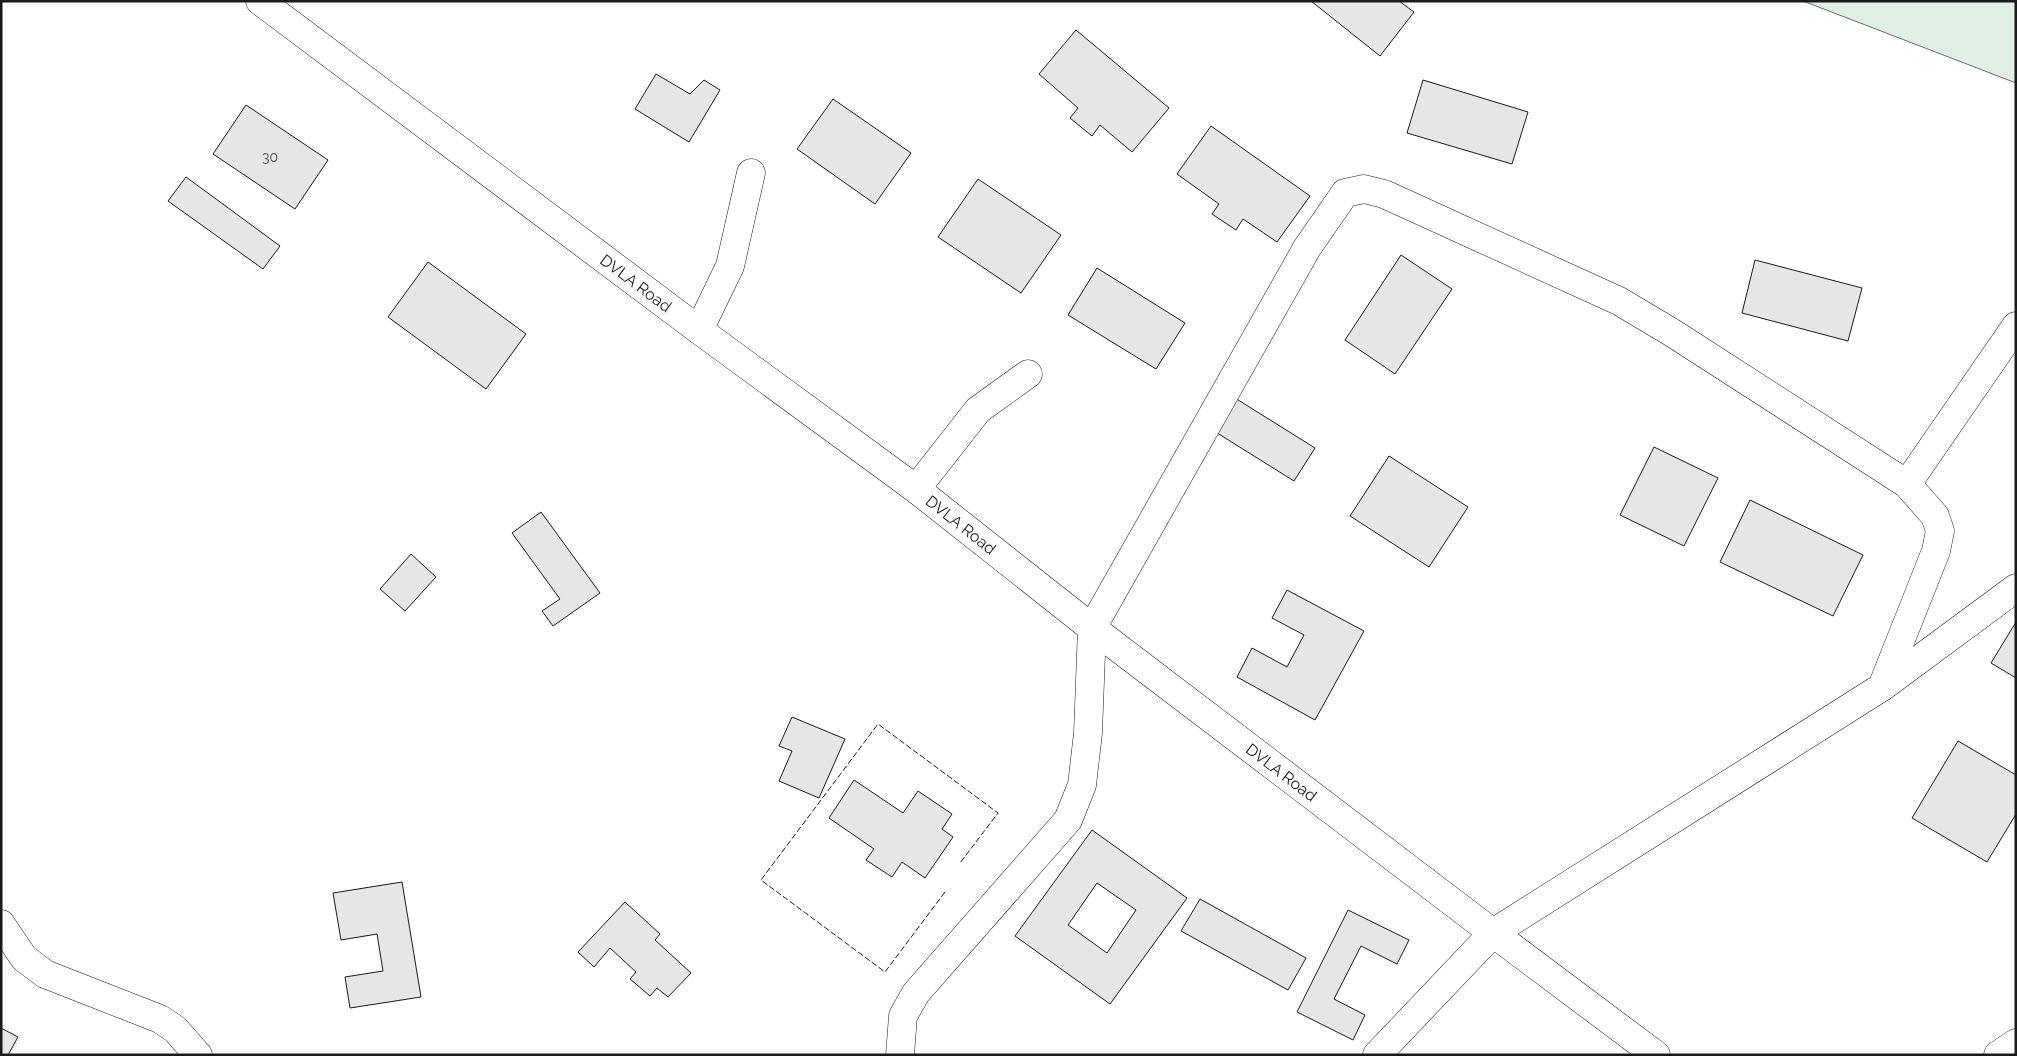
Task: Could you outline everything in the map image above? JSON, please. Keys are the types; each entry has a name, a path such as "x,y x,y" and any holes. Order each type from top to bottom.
{"street":[{"name":"DVLA Road","path":"260,1 916,489 1092,628 1656,1055"},
{"path":"700,330 730,266 751,173"},
{"path":"900,1055 903,1016 916,993 1068,820 1082,785 1088,734 1092,628 1308,248 1345,194 1364,189 1384,194 1619,301 1671,332 1907,484 1935,516 1940,531 1936,551 1882,687"},
{"path":"1907,484 2016,326"},
{"path":"916,489 978,410 1028,374"},
{"path":"1377,1055 1493,933 1882,687 2016,588"},
{"path":"1,924 24,958 45,974 160,1019 175,1029 198,1055"},
{"path":"1998,1055 2016,1043"}],"green space":[{"path":"1803,1 2016,1 2016,83"}],"building":[{"path":"1311,1 1399,1 1414,12 1380,56"},
{"path":"1076,30 1169,108 1132,152 1100,125 1092,136 1070,118 1078,108 1039,74"},
{"path":"656,74 690,94 704,80 720,90 689,142 635,109"},
{"path":"1423,80 1528,112 1512,164 1407,133"},
{"path":"833,99 911,153 875,204 797,149"},
{"path":"246,105 328,160 295,209 213,154"},
{"path":"1211,126 1310,196 1277,242 1243,219 1236,230 1212,214 1219,204 1177,174"},
{"path":"186,177 280,246 263,269 168,201"},
{"path":"978,179 1061,235 1021,293 938,237"},
{"path":"1401,255 1452,289 1395,374 1345,340"},
{"path":"1755,260 1862,288 1848,341 1742,313"},
{"path":"428,262 526,334 486,389 388,317"},
{"path":"1097,268 1185,323 1156,369 1068,315"},
{"path":"1235,398 1315,448 1294,481 1214,431"},
{"path":"1654,447 1718,478 1684,546 1620,515"},
{"path":"1389,456 1468,507 1429,567 1350,516"},
{"path":"1750,500 1863,555 1833,616 1720,562"},
{"path":"541,512 600,593 553,626 542,611 560,599 512,533"},
{"path":"411,554 436,577 405,611 380,589"},
{"path":"1287,590 1364,631 1315,720 1237,677 1252,648 1287,667 1304,635 1272,618"},
{"path":"2016,622 2016,678 1991,663"},
{"path":"792,717 845,739 819,798 779,781 792,751 779,746"},
{"path":"1958,741 2016,775 2016,814 1987,862 1912,818"},
{"path":"854,780 903,813 918,791 952,814 942,829 953,837 925,878 902,862 892,877 866,860 874,849 829,818"},
{"path":"1092,830 1187,898 1110,1004 1015,936","holes":["1097,883 1136,910 1107,953 1068,925"]},
{"path":"402,882 421,997 350,1008 345,977 383,971 377,934 341,940 333,893"},
{"path":"1200,899 1306,958 1288,990 1181,931"},
{"path":"625,902 660,934 655,940 691,973 668,997 657,988 650,996 630,979 636,972 610,948 594,967 578,952"},
{"path":"1348,910 1409,940 1397,964 1361,946 1334,999 1365,1015 1353,1040 1297,1012"},
{"path":"1,1028 18,1037 8,1055 1,1055"}],"fence":[{"path":"945,892 885,972 761,880 878,724 998,813 960,863"}]}
